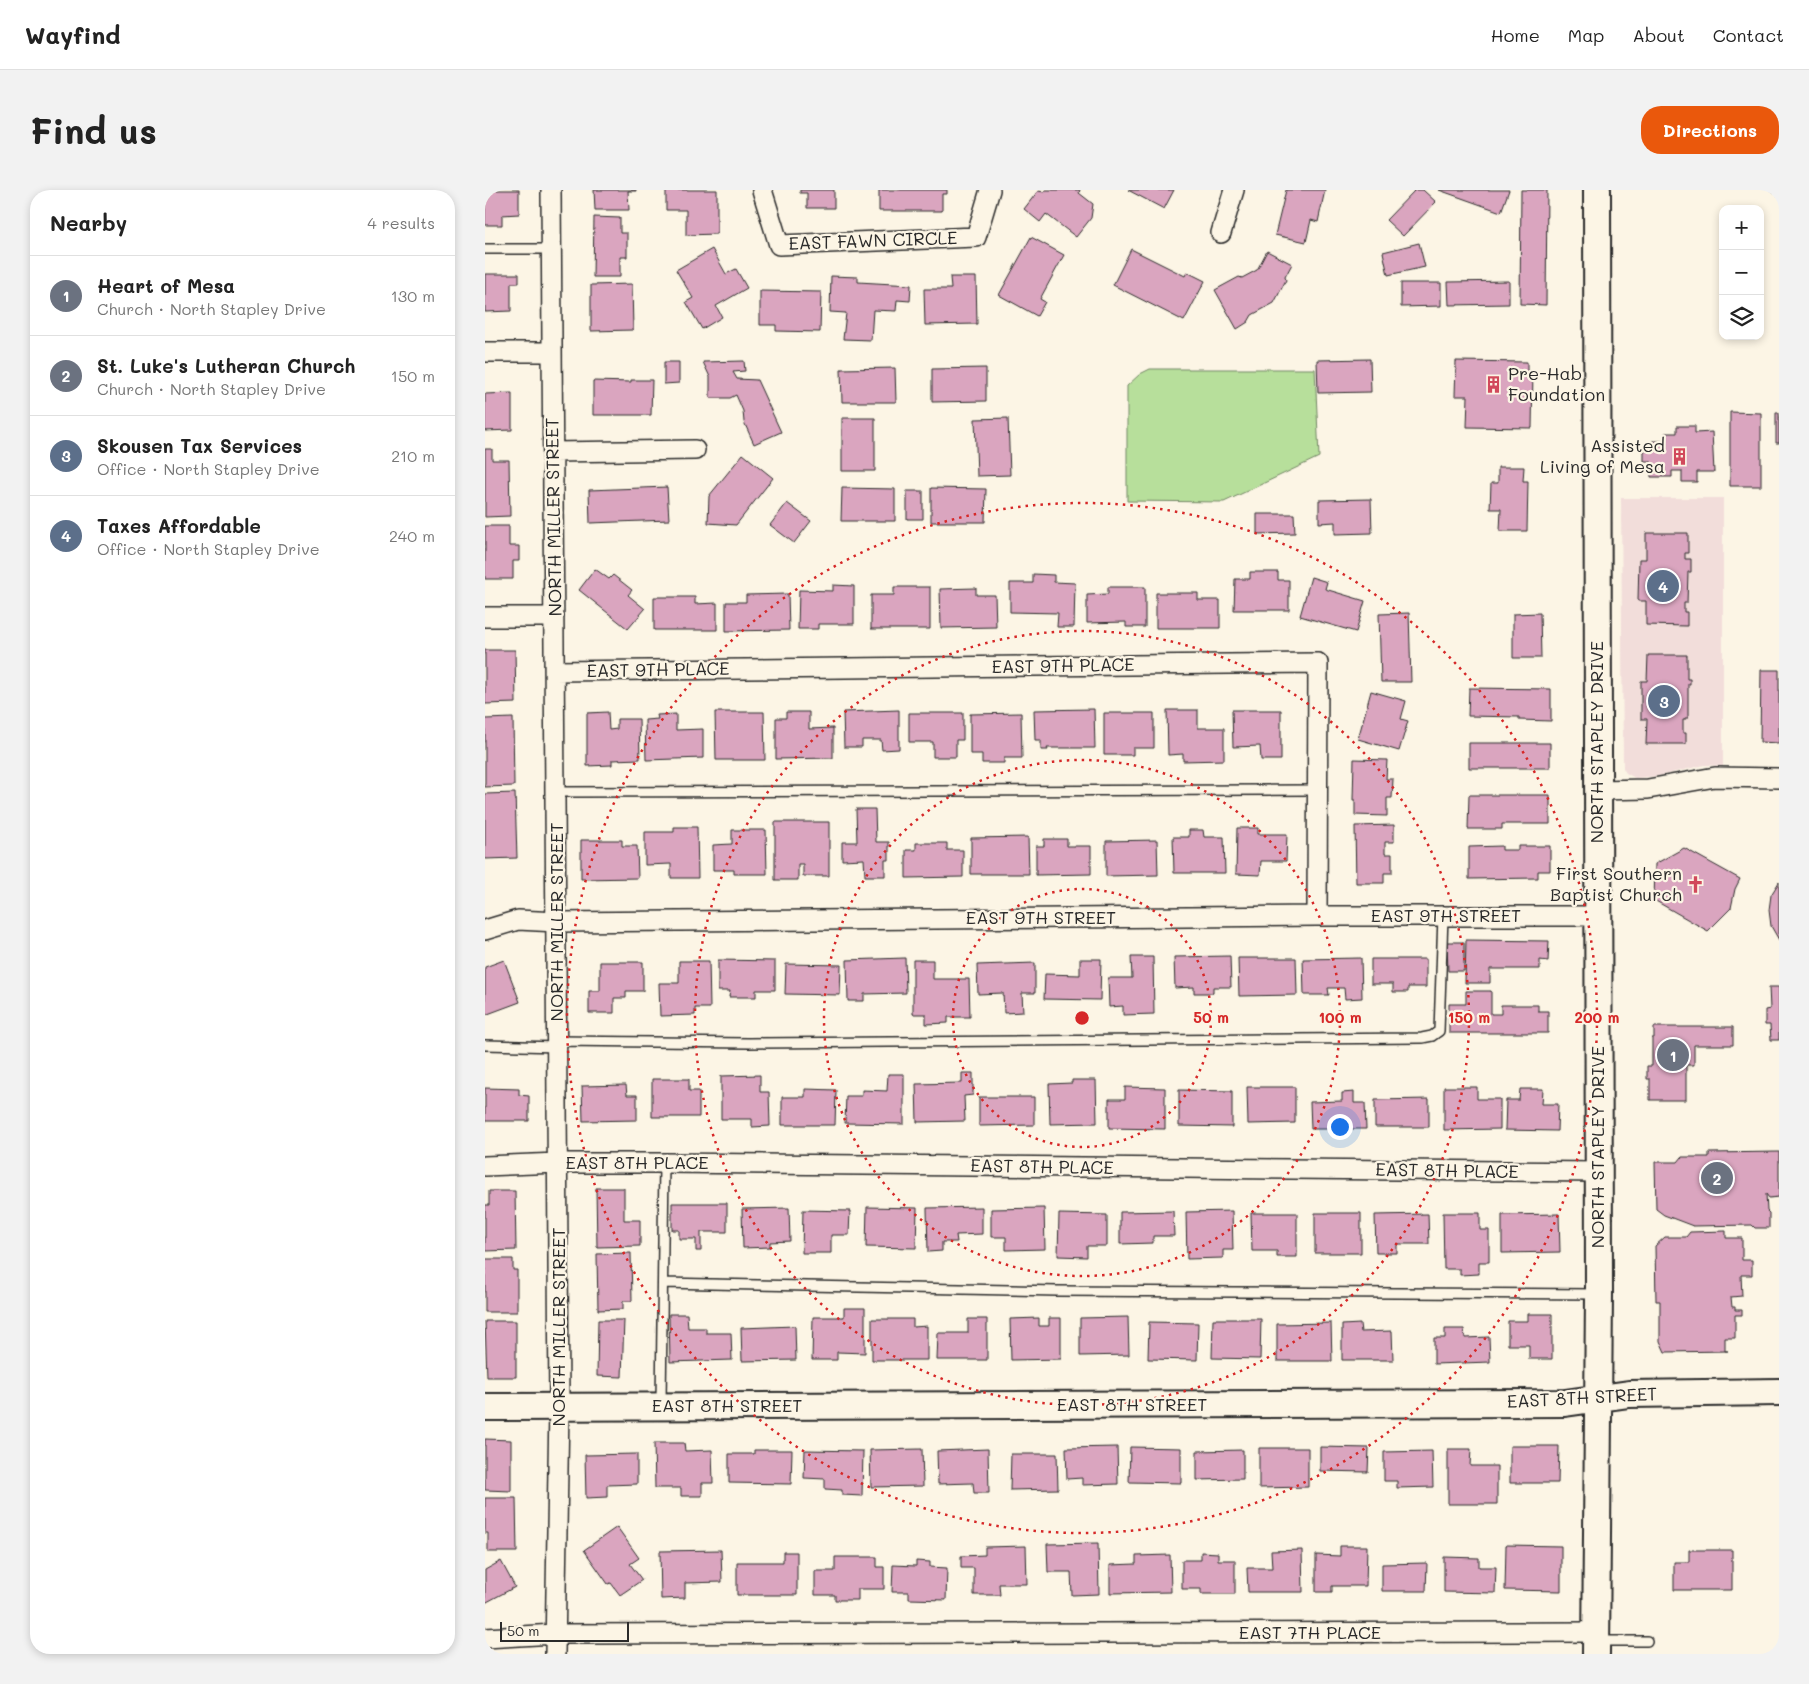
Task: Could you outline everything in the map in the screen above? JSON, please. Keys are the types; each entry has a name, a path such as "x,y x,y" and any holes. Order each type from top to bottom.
{"main road":[{"name":"NORTH STAPLEY DRIVE","path":"1596,1642 1599,1294 1597,190"},
{"name":"EAST 8TH STREET","path":"485,1407 1565,1403 1629,1394 1779,1392"}],"street":[{"name":"NORTH MILLER STREET","path":"551,190 559,1407 555,1654"},
{"name":"EAST FAWN CIRCLE","path":"762,190 779,245 976,237 990,190"},
{"path":"1221,233 1234,190"},
{"path":"485,352 552,352"},
{"path":"553,452 695,450"},
{"path":"485,617 554,617"},
{"name":"EAST 9TH PLACE","path":"555,671 1318,663 1317,916"},
{"path":"1597,790 1648,789 1715,777 1779,778"},
{"name":"EAST 9TH STREET","path":"485,930 518,920 557,922 1317,916 1598,916"},
{"name":"EAST 8TH PLACE","path":"485,1166 558,1163 664,1163 1598,1172"},
{"name":"EAST 7TH PLACE","path":"485,1638 555,1634 1596,1642"}],"lane":[{"path":"485,249 552,249"},
{"path":"556,792 1317,790"},
{"path":"485,1046 1423,1038 1432,1036 1439,1030 1443,916"},
{"path":"661,1406 664,1163"},
{"path":"663,1283 1057,1291 1599,1294"},
{"path":"1596,1642 1647,1641"}],"path":[{"path":"1771,190 1779,196"}],"shaded area":[{"path":"1621,498 1723,498 1723,766 1704,765 1659,776 1635,778 1626,773 1623,768"}],"green space":[{"path":"1150,369 1315,369 1319,457 1224,502 1127,501 1127,386 1140,374"}],"building":[{"path":"485,190 519,190 519,214 502,215 502,225 485,225"},
{"path":"594,190 636,191 628,191 629,210 595,210"},
{"path":"666,190 717,190 717,234 686,235 686,210 666,210"},
{"path":"800,190 834,190 834,208 807,208 807,193 800,193"},
{"path":"879,190 947,190 947,194 942,194 942,211 879,211"},
{"path":"1045,190 1080,190 1079,193 1093,204 1091,218 1076,237 1046,214 1040,222 1024,209 1038,191 1044,192"},
{"path":"1128,190 1174,190 1164,209"},
{"path":"1286,190 1325,190 1318,222 1311,220 1306,242 1275,235"},
{"path":"1415,190 1423,190 1436,202 1403,236 1386,220"},
{"path":"1439,190 1509,190 1501,212"},
{"path":"1521,190 1547,190 1546,305 1520,304"},
{"path":"594,217 620,218 620,233 627,233 627,257 620,257 620,277 593,277"},
{"path":"1031,237 1064,255 1040,299 1045,302 1037,316 999,295"},
{"path":"1419,243 1425,267 1388,275 1383,252"},
{"path":"712,249 726,274 736,269 747,288 716,306 722,317 702,329 686,302 693,298 676,270"},
{"path":"1131,249 1185,276 1187,272 1205,281 1184,321 1113,285"},
{"path":"1267,251 1292,264 1285,277 1286,280 1274,303 1252,315 1248,322 1237,329 1215,290 1257,270"},
{"path":"485,274 519,274 519,283 511,283 511,311 485,312"},
{"path":"831,276 858,277 858,282 911,285 910,301 897,300 896,311 873,310 871,340 843,339 846,313 830,312"},
{"path":"950,277 976,277 977,324 925,325 924,289 951,289"},
{"path":"1509,281 1509,304 1449,305 1448,282"},
{"path":"1401,283 1441,283 1441,306 1401,307"},
{"path":"632,284 633,330 591,331 591,285"},
{"path":"760,291 821,292 820,332 776,331 776,325 760,325"},
{"path":"1370,359 1371,392 1318,393 1317,360"},
{"path":"744,361 745,371 733,372 737,379 757,380 781,432 754,444 744,422 743,411 736,395 730,398 710,398 710,377 703,362"},
{"name":"Pre-Hab Foundation","path":"1456,361 1527,362 1527,371 1533,371 1532,428 1467,427 1468,396 1455,396"},
{"path":"664,362 679,362 679,383 664,384"},
{"path":"895,368 896,402 842,402 841,369"},
{"path":"986,368 986,401 932,402 932,369"},
{"path":"631,380 652,380 651,415 593,415 593,381 631,382"},
{"path":"512,393 512,430 485,431 485,394"},
{"path":"1730,412 1761,413 1761,486 1730,486"},
{"path":"1776,413 1779,413 1779,443 1776,443"},
{"path":"842,418 875,418 875,471 842,471"},
{"path":"1008,418 1010,475 977,476 975,419"},
{"name":"Assisted Living of Mesa","path":"1677,426 1695,426 1695,433 1712,432 1714,472 1697,472 1697,482 1682,482 1682,471 1672,471 1672,477 1651,477 1651,461 1644,461 1644,451 1652,451 1652,441 1665,441 1665,433 1677,433"},
{"path":"485,449 492,449 492,460 509,460 510,516 485,517"},
{"path":"743,454 773,478 736,525 708,523 709,496"},
{"path":"1498,467 1524,467 1523,481 1528,481 1527,531 1500,531 1501,509 1490,509 1491,483 1498,483"},
{"path":"667,487 669,520 590,523 589,490"},
{"path":"842,488 895,489 895,521 841,521"},
{"path":"931,488 986,489 985,522 931,522"},
{"path":"907,491 923,491 923,519 907,519"},
{"path":"1371,499 1372,533 1335,534 1335,522 1319,523 1319,500"},
{"path":"787,503 811,521 794,543 770,525"},
{"path":"1257,514 1294,514 1295,533 1257,534"},
{"path":"485,526 509,526 509,546 519,546 519,561 513,561 513,579 485,579"},
{"path":"1646,533 1688,533 1688,553 1685,553 1685,559 1691,559 1691,572 1688,572 1687,603 1684,603 1684,612 1687,612 1687,626 1646,625 1646,601 1638,601 1639,559 1646,559"},
{"path":"595,569 609,579 613,575 632,590 628,595 645,609 628,629 579,590"},
{"path":"1250,572 1278,572 1278,580 1289,580 1289,610 1234,610 1235,579 1250,579"},
{"path":"1033,574 1054,575 1054,582 1075,583 1074,627 1057,627 1058,613 1010,612 1010,583 1033,583"},
{"path":"1311,577 1327,582 1325,589 1365,601 1356,632 1300,616"},
{"path":"833,585 854,586 854,624 818,624 818,629 798,629 799,590 833,591"},
{"path":"894,587 930,587 930,629 871,629 871,595 894,595"},
{"path":"1108,587 1145,587 1145,627 1126,627 1126,622 1087,623 1087,595 1108,594"},
{"path":"976,588 976,595 995,595 996,627 941,628 940,589"},
{"path":"1156,593 1198,593 1198,600 1220,600 1220,628 1156,628"},
{"path":"788,594 789,630 726,631 726,602 746,602 746,595"},
{"path":"654,597 695,597 695,604 717,603 717,630 654,630"},
{"path":"1409,613 1411,682 1381,682 1379,614"},
{"path":"1540,613 1541,658 1513,658 1513,614"},
{"path":"485,650 515,650 516,703 485,704"},
{"path":"1648,655 1687,655 1687,679 1690,679 1690,684 1688,684 1688,718 1683,720 1683,733 1686,733 1686,744 1646,744 1647,719 1641,719 1641,681 1647,681"},
{"path":"1761,670 1779,670 1779,743 1760,742"},
{"path":"1469,688 1551,689 1551,721 1519,720 1519,717 1468,716"},
{"path":"1371,691 1406,701 1401,719 1408,721 1399,751 1358,739"},
{"path":"1094,709 1095,748 1047,748 1048,750 1041,750 1041,740 1035,740 1034,710"},
{"path":"899,710 899,749 882,750 881,740 862,740 862,747 844,747 843,712"},
{"path":"1167,710 1198,710 1198,728 1224,728 1224,760 1183,761 1183,754 1168,755"},
{"path":"1232,710 1281,710 1281,760 1261,760 1260,746 1233,747"},
{"path":"608,712 609,730 617,729 617,719 639,719 640,759 612,760 612,765 587,766 587,713"},
{"path":"715,712 764,712 765,760 716,760"},
{"path":"786,712 809,712 809,729 833,728 833,758 776,759 776,718 786,718"},
{"path":"909,713 963,713 963,740 956,740 956,757 933,757 933,742 909,742"},
{"path":"1021,713 1022,758 1004,758 1004,763 982,763 982,754 970,754 970,714"},
{"path":"1104,713 1154,713 1154,748 1133,748 1133,755 1104,755"},
{"path":"676,714 676,730 703,729 703,758 646,760 645,720 658,719 657,715"},
{"path":"513,718 514,786 485,787 485,719"},
{"path":"1469,743 1550,743 1550,768 1469,768"},
{"path":"1354,759 1387,760 1386,779 1393,779 1392,798 1387,798 1387,816 1355,815 1355,800 1353,800"},
{"path":"515,793 517,858 485,859 485,794"},
{"path":"1469,795 1550,795 1550,824 1502,824 1502,829 1468,829"},
{"path":"856,809 875,809 876,842 889,842 889,860 885,860 885,876 865,876 864,859 842,860 842,842 857,842"},
{"path":"775,822 829,822 829,876 803,876 803,864 798,864 798,880 775,880"},
{"path":"1394,825 1394,842 1385,842 1385,854 1392,854 1392,873 1384,873 1384,883 1356,883 1355,826"},
{"path":"674,827 697,827 698,878 671,878 671,864 645,865 645,832 674,832"},
{"path":"1237,828 1258,828 1258,834 1287,834 1286,861 1261,861 1260,875 1236,874"},
{"path":"732,830 766,830 767,874 734,874 734,870 713,870 713,845 732,844"},
{"path":"1189,830 1203,830 1204,837 1224,837 1225,873 1174,873 1173,837 1189,837"},
{"path":"1028,837 1029,874 971,874 971,838"},
{"path":"1044,839 1067,839 1067,846 1091,846 1091,874 1036,875 1036,846 1044,846"},
{"path":"581,840 622,840 622,846 637,846 638,878 581,879"},
{"path":"1157,840 1158,875 1106,876 1106,841"},
{"path":"916,843 947,843 947,850 963,850 963,877 906,878 906,850 916,850"},
{"path":"1502,846 1502,850 1518,850 1518,846 1550,846 1550,871 1538,871 1538,878 1469,879 1469,847"},
{"name":"First Southern Baptist Church","path":"1684,848 1740,879 1735,889 1731,908 1708,931 1654,900 1655,864"},
{"path":"1779,882 1779,940 1771,926 1769,910 1771,895"},
{"path":"1466,940 1549,941 1548,961 1540,960 1540,969 1490,969 1490,983 1465,983"},
{"path":"1447,942 1464,942 1464,971 1448,971"},
{"path":"1230,956 1231,987 1213,987 1213,993 1194,993 1194,987 1175,988 1174,957"},
{"path":"1131,957 1153,957 1154,1014 1123,1015 1123,1006 1109,1007 1108,978 1132,978"},
{"path":"905,958 906,993 864,994 864,1001 848,1001 847,960"},
{"path":"1238,958 1296,958 1297,995 1239,996"},
{"path":"1361,958 1362,998 1345,999 1344,988 1328,988 1329,995 1304,995 1303,959"},
{"path":"1080,959 1101,959 1100,1000 1044,999 1045,974 1080,975"},
{"path":"1371,959 1426,959 1426,987 1408,987 1408,992 1393,992 1393,984 1371,984"},
{"path":"504,960 520,1002 485,1015 485,967"},
{"path":"718,960 775,961 775,990 756,990 756,997 729,997 730,991 718,991"},
{"path":"913,960 933,960 933,979 969,979 970,1017 948,1017 948,1023 926,1024 926,1014 913,1014"},
{"path":"679,961 709,961 710,1008 695,1008 695,1015 660,1016 659,983 679,983"},
{"path":"600,962 643,962 643,991 626,991 626,998 614,998 614,1013 589,1013 589,991 600,991"},
{"path":"1035,963 1035,993 1022,993 1023,1012 1004,1013 1003,993 978,994 977,965"},
{"path":"786,964 841,965 840,995 785,994"},
{"path":"1769,987 1779,987 1779,1040 1771,1040 1770,1025 1765,1025 1765,1010 1770,1009"},
{"path":"1466,991 1491,991 1491,1014 1501,1014 1501,1005 1538,1005 1538,1011 1548,1011 1548,1033 1449,1033 1449,1004 1466,1004"},
{"path":"1654,1027 1733,1027 1733,1045 1694,1045 1694,1065 1686,1065 1686,1100 1650,1100 1650,1079 1647,1079 1647,1066 1652,1066"},
{"path":"962,1073 973,1073 973,1095 964,1096 965,1121 917,1122 916,1084 962,1083"},
{"path":"888,1074 904,1074 904,1124 845,1123 846,1096 862,1096 862,1090 887,1091"},
{"path":"760,1075 760,1092 769,1092 770,1126 752,1127 752,1119 721,1119 721,1076"},
{"path":"652,1079 689,1079 689,1091 699,1091 699,1117 652,1117"},
{"path":"1072,1080 1096,1080 1097,1123 1050,1124 1049,1084 1072,1083"},
{"path":"626,1085 627,1095 637,1095 637,1120 583,1121 582,1086"},
{"path":"1125,1087 1165,1088 1165,1129 1109,1128 1109,1099 1125,1099"},
{"path":"1247,1087 1295,1087 1295,1123 1248,1124"},
{"path":"1444,1087 1477,1087 1477,1099 1500,1099 1500,1129 1444,1130"},
{"path":"485,1088 519,1089 519,1095 529,1096 529,1121 485,1121"},
{"path":"805,1089 836,1090 835,1125 782,1125 782,1097 805,1097"},
{"path":"1520,1089 1543,1089 1542,1104 1558,1104 1557,1131 1505,1130 1506,1100 1519,1100"},
{"path":"1179,1090 1232,1091 1232,1127 1179,1126"},
{"path":"1354,1092 1354,1103 1365,1103 1366,1129 1311,1129 1310,1102 1342,1101 1342,1093"},
{"path":"979,1097 1034,1097 1034,1125 979,1126"},
{"path":"1429,1099 1429,1127 1375,1127 1375,1100"},
{"path":"1779,1152 1779,1197 1769,1198 1766,1194 1769,1228 1755,1228 1752,1225 1693,1226 1664,1215 1656,1209 1655,1162 1678,1162 1682,1157 1709,1157 1709,1153"},
{"path":"596,1188 624,1188 624,1220 640,1220 640,1246 597,1247"},
{"path":"489,1191 515,1191 516,1250 485,1251 485,1205 489,1205"},
{"path":"672,1203 727,1203 727,1232 701,1232 701,1251 696,1251 696,1239 679,1239 679,1230 672,1230"},
{"path":"867,1207 917,1208 916,1248 866,1247"},
{"path":"982,1207 982,1234 956,1235 957,1242 942,1242 942,1251 928,1252 927,1208"},
{"path":"789,1208 790,1241 770,1242 770,1247 743,1248 742,1209"},
{"path":"1044,1208 1045,1249 1006,1250 1006,1237 991,1237 991,1209"},
{"path":"803,1210 850,1211 849,1235 831,1235 831,1253 802,1253"},
{"path":"1173,1211 1174,1236 1153,1236 1153,1243 1120,1244 1120,1212"},
{"path":"1232,1211 1233,1250 1223,1250 1223,1258 1187,1259 1186,1212"},
{"path":"1251,1213 1297,1213 1297,1257 1277,1257 1277,1251 1252,1251"},
{"path":"1315,1213 1361,1213 1361,1253 1315,1253"},
{"path":"1443,1213 1480,1213 1480,1230 1489,1230 1489,1262 1479,1262 1479,1274 1460,1275 1460,1269 1444,1269"},
{"path":"1059,1214 1107,1215 1107,1246 1087,1246 1087,1257 1058,1256"},
{"path":"1428,1214 1429,1244 1397,1244 1397,1253 1376,1253 1375,1215"},
{"path":"1559,1214 1560,1252 1502,1253 1502,1215"},
{"path":"1726,1231 1726,1238 1742,1238 1742,1260 1752,1260 1752,1275 1741,1275 1742,1296 1731,1297 1732,1307 1735,1307 1735,1310 1742,1310 1742,1315 1735,1315 1735,1338 1725,1338 1725,1351 1728,1351 1665,1352 1660,1341 1660,1301 1656,1301 1655,1246 1665,1237 1686,1237 1690,1232"},
{"path":"631,1253 632,1301 623,1301 623,1309 598,1310 597,1254"},
{"path":"485,1259 513,1259 513,1270 517,1270 517,1312 485,1312"},
{"path":"844,1308 865,1308 865,1353 837,1352 837,1360 812,1360 813,1317 844,1317"},
{"path":"669,1314 687,1314 688,1328 706,1328 706,1333 731,1333 732,1360 670,1362"},
{"path":"1528,1314 1552,1314 1552,1359 1529,1359 1529,1345 1508,1345 1508,1321 1528,1321"},
{"path":"1128,1317 1129,1355 1080,1356 1080,1318"},
{"path":"1039,1318 1039,1326 1049,1326 1049,1318 1061,1318 1061,1359 1011,1360 1010,1319"},
{"path":"872,1319 913,1319 913,1327 927,1326 927,1360 872,1360"},
{"path":"968,1319 987,1319 987,1360 937,1360 938,1333 968,1333"},
{"path":"1213,1319 1261,1319 1260,1359 1212,1358"},
{"path":"598,1320 624,1320 622,1377 597,1376"},
{"path":"485,1321 516,1321 516,1377 487,1377"},
{"path":"1149,1322 1198,1323 1197,1360 1148,1359"},
{"path":"1331,1323 1332,1361 1277,1361 1277,1324"},
{"path":"1360,1324 1361,1332 1392,1331 1393,1360 1342,1360 1342,1325"},
{"path":"795,1326 796,1360 742,1361 741,1328"},
{"path":"1445,1329 1464,1329 1465,1338 1489,1337 1490,1362 1434,1364 1434,1338 1445,1338"},
{"path":"485,1439 511,1440 511,1491 485,1490"},
{"path":"654,1443 684,1443 685,1451 712,1450 713,1483 702,1483 702,1496 681,1496 681,1488 655,1488"},
{"path":"1510,1446 1559,1446 1558,1483 1510,1483"},
{"path":"1117,1447 1118,1484 1082,1485 1082,1478 1067,1479 1066,1448"},
{"path":"1130,1447 1181,1448 1181,1483 1129,1482"},
{"path":"1320,1447 1369,1448 1368,1472 1320,1471"},
{"path":"1259,1448 1308,1448 1308,1487 1259,1488"},
{"path":"922,1449 923,1486 871,1487 870,1450"},
{"path":"988,1449 989,1493 974,1493 973,1483 938,1484 937,1451"},
{"path":"1448,1449 1471,1449 1470,1466 1497,1466 1497,1504 1448,1504"},
{"path":"754,1450 792,1450 791,1484 729,1483 729,1454 754,1454"},
{"path":"805,1450 863,1451 862,1496 842,1495 842,1490 825,1489 825,1479 804,1478"},
{"path":"1243,1450 1243,1479 1197,1480 1197,1451"},
{"path":"1432,1451 1433,1487 1397,1488 1397,1481 1384,1481 1384,1452"},
{"path":"637,1454 637,1484 607,1485 607,1497 586,1498 585,1455"},
{"path":"1011,1454 1057,1454 1058,1489 1010,1490"},
{"path":"485,1498 516,1498 517,1552 488,1552 488,1533 485,1533"},
{"path":"617,1527 639,1558 630,1564 642,1580 620,1595 611,1583 608,1584 584,1550"},
{"path":"1098,1543 1099,1594 1072,1595 1071,1572 1048,1572 1047,1544"},
{"path":"1506,1545 1561,1546 1561,1591 1505,1590"},
{"path":"1026,1546 1027,1584 999,1584 1000,1595 974,1595 974,1568 961,1568 961,1556 985,1555 985,1547"},
{"path":"1340,1546 1367,1546 1366,1586 1332,1586 1332,1592 1316,1592 1316,1555 1340,1556"},
{"path":"721,1550 722,1582 685,1583 685,1598 661,1599 660,1551"},
{"path":"1302,1550 1303,1592 1248,1592 1247,1568 1272,1568 1271,1551"},
{"path":"1689,1550 1732,1550 1732,1590 1674,1590 1674,1562 1689,1562"},
{"path":"783,1552 797,1552 797,1595 737,1595 737,1562 783,1562"},
{"path":"1201,1552 1218,1553 1218,1560 1235,1560 1235,1594 1201,1594 1201,1589 1182,1589 1182,1560 1201,1560"},
{"path":"1170,1555 1171,1592 1110,1593 1110,1565 1136,1564 1136,1556"},
{"path":"835,1557 877,1557 877,1567 884,1567 884,1589 858,1589 858,1600 835,1600 835,1595 815,1595 815,1571 835,1571"},
{"path":"1444,1557 1479,1558 1479,1567 1496,1567 1495,1593 1444,1592"},
{"path":"501,1561 515,1587 485,1603 485,1570"},
{"path":"916,1561 930,1562 930,1567 947,1568 946,1600 909,1599 909,1592 892,1592 893,1565 916,1566"},
{"path":"1427,1563 1426,1591 1382,1591 1382,1564"}],"place":[{"name":"Pre-Hab Foundation","path":"1494,384"},
{"name":"Assisted Living of Mesa","path":"1679,456"},
{"name":"Taxes Affordable","path":"1663,586"},
{"name":"Skousen Tax Services","path":"1664,701"},
{"name":"First Southern Baptist Church","path":"1696,884"},
{"name":"Heart of Mesa","path":"1673,1055"},
{"name":"St. Luke's Lutheran Church","path":"1717,1178"}]}
